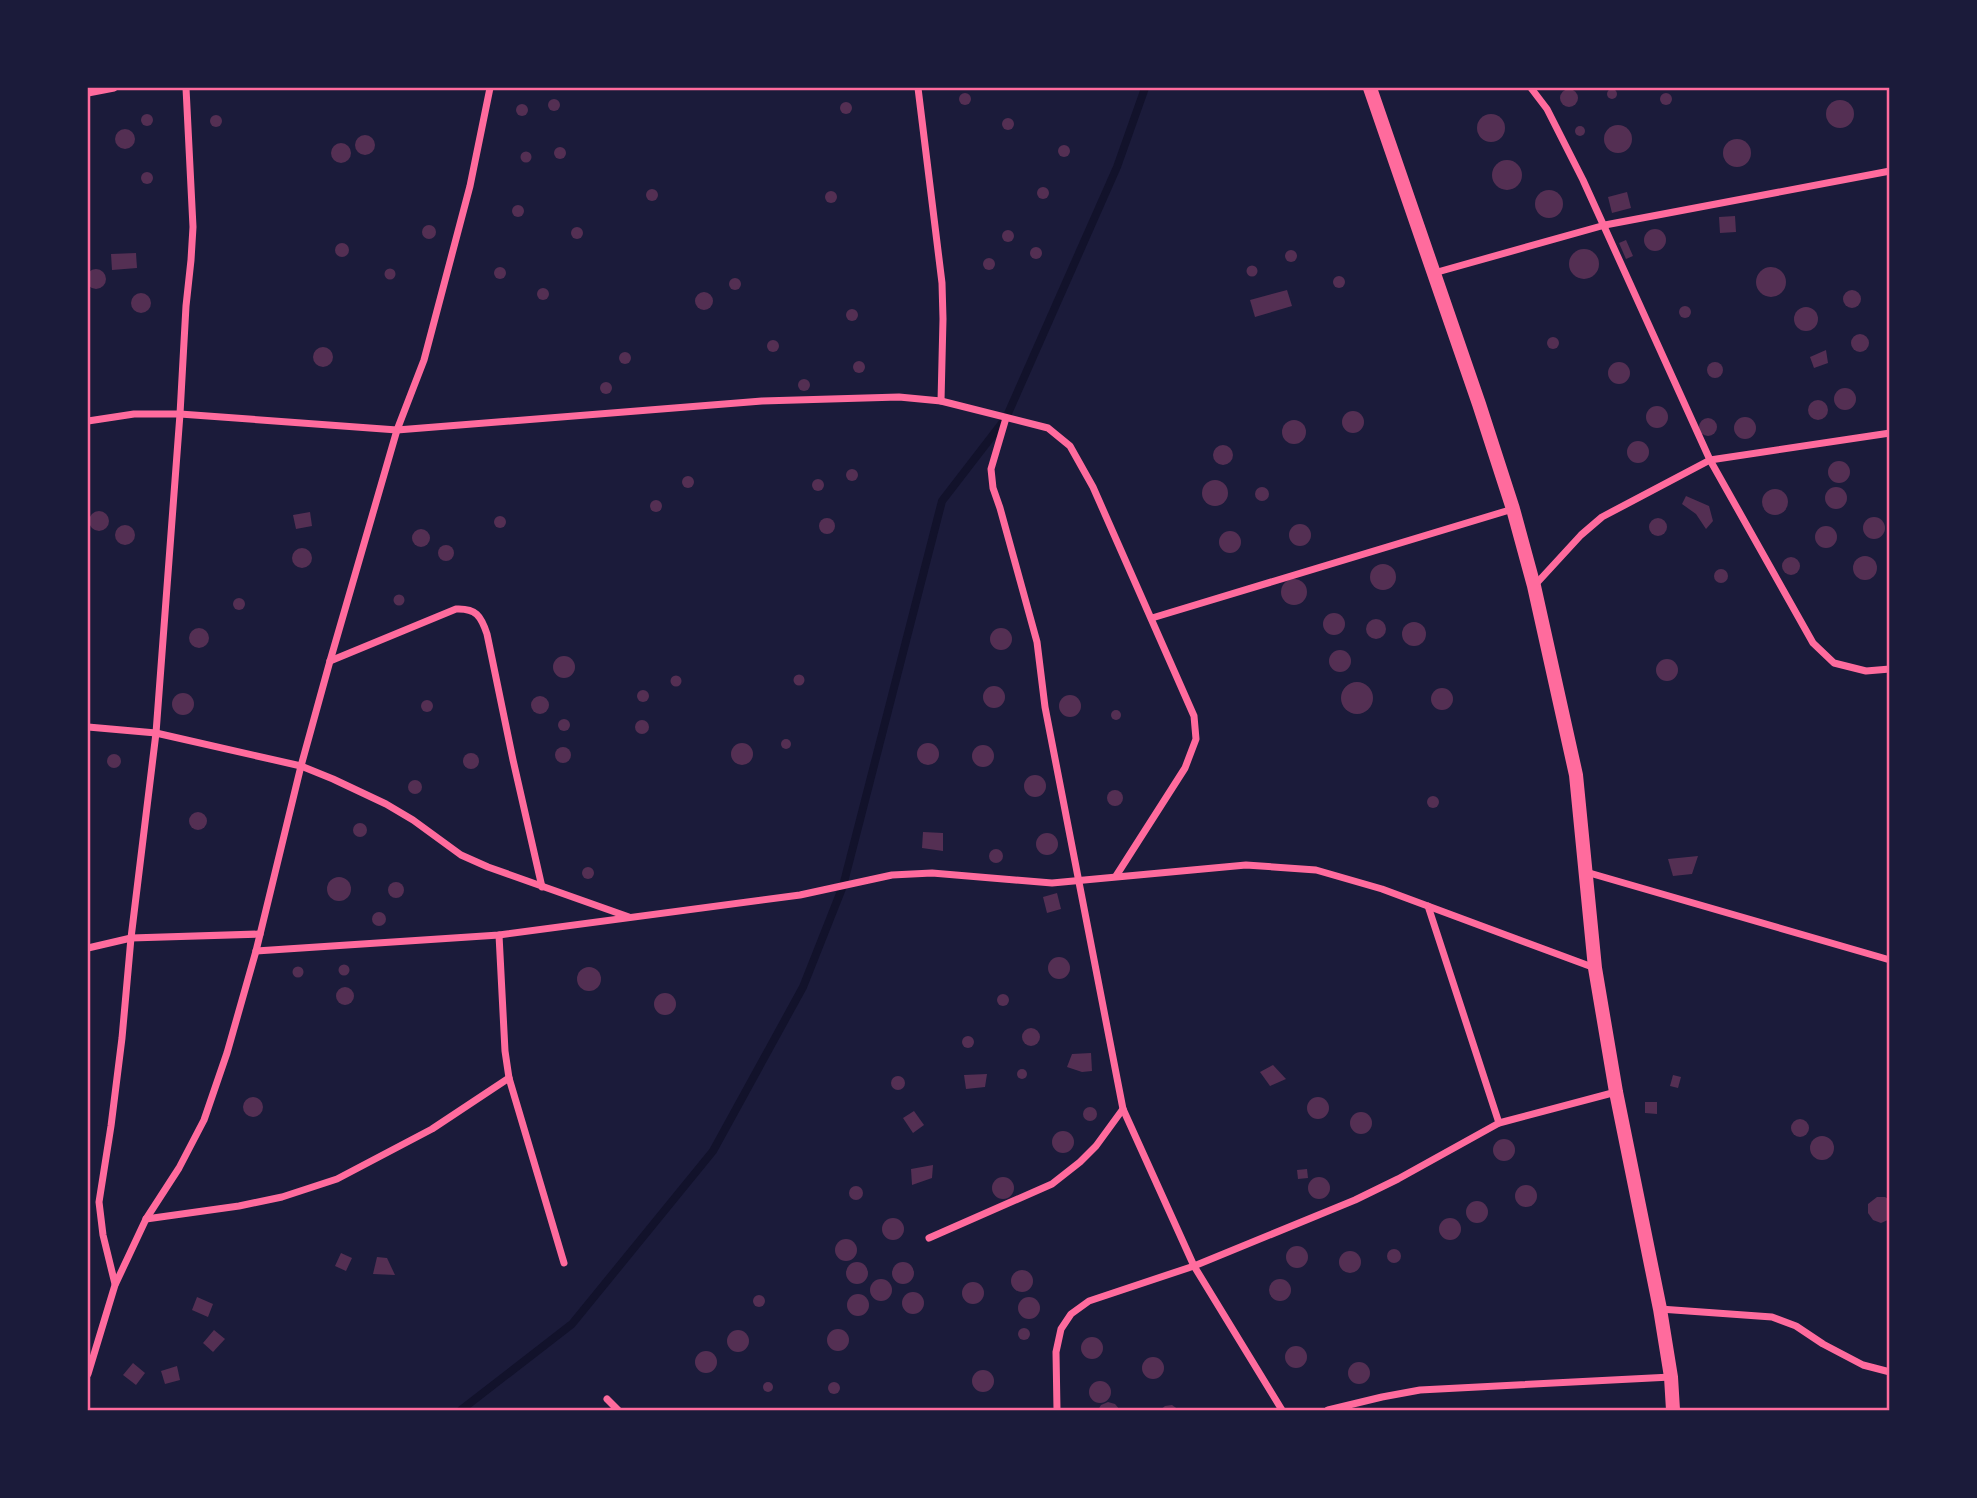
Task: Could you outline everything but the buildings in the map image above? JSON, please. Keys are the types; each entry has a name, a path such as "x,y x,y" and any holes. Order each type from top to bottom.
{"main road":[{"path":"1370,88 1479,404 1513,509 1534,586 1576,775 1595,968 1616,1093 1660,1309 1671,1377 1673,1410"}],"street":[{"path":"88,93 114,88"},
{"path":"115,1285 103,1235 99,1202 113,1114 156,733 193,227 186,88"},
{"path":"88,1373 115,1285 146,1219 179,1168 204,1120 227,1053 256,951 301,766 330,661 397,430 424,360 470,186 491,88"},
{"path":"918,88 942,283 941,401"},
{"path":"1531,88 1547,110 1605,225 1710,460 1814,643 1834,663 1866,671 1889,669"},
{"path":"1433,273 1605,225 1889,171"},
{"path":"88,421 134,414 180,414 397,430 762,401 899,397 941,401 1048,428 1070,446 1093,487 1194,716 1196,739 1185,768 1116,876"},
{"path":"1006,418 991,469 993,488 1037,642 1045,707 1123,1110 1194,1266 1282,1410"},
{"path":"1534,586 1581,535 1602,517 1710,460 1889,433"},
{"path":"1152,618 1513,509"},
{"path":"330,661 456,609 467,608 476,613 487,634 541,887"},
{"path":"88,727 156,733 301,766 386,804 461,855 541,887 632,918"},
{"path":"256,951 499,935 800,895 892,876 932,873 1033,883 1246,865 1316,870 1382,889 1595,968"},
{"path":"1586,872 1889,960"},
{"path":"1428,906 1499,1123"},
{"path":"88,948 131,938 260,934"},
{"path":"499,935 505,1051 509,1077 564,1264"},
{"path":"146,1219 239,1206 337,1179 432,1129 509,1077"},
{"path":"1057,1410 1056,1352 1061,1329 1071,1314 1089,1301 1194,1266 1355,1200 1499,1123 1616,1093"},
{"path":"929,1238 1052,1184 1096,1146 1123,1110"},
{"path":"1660,1309 1772,1317 1796,1326 1863,1365 1889,1372"},
{"path":"1328,1410 1420,1390 1671,1377"},
{"path":"607,1399 618,1410"}],"waterway":[{"path":"461,1410 572,1324 713,1151 803,987 843,886 942,501 1006,418 1117,167 1145,88"}]}
